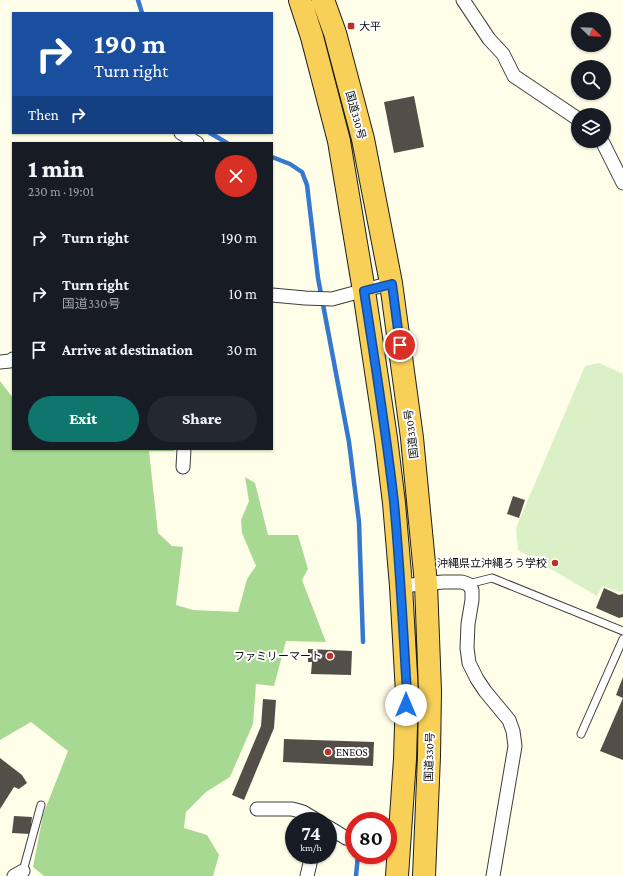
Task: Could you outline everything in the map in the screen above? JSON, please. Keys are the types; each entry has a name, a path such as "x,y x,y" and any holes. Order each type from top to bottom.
{"highway":[{"name":"国道330号","path":"300,0 312,37 339,141 364,291 394,503 407,693 405,759 397,822"},
{"name":"国道330号","path":"323,0 335,33 363,139 392,284 412,438 426,584 430,698 424,876"},
{"name":"国道330号","path":"396,864 397,876"}],"street":[{"path":"463,0 489,39 503,54 514,76 571,114"},
{"path":"183,134 196,142"},
{"path":"606,148 623,183"},
{"path":"273,294 312,299 332,299 392,284"},
{"path":"0,362 12,360"},
{"path":"183,467 184,450"},
{"path":"400,586 443,582 462,582 468,584 472,590 467,648 469,663 485,691 509,720 513,731 515,746 493,876"},
{"path":"257,809 292,808 303,812"},
{"path":"307,876 310,864"}],"lane":[{"path":"468,584 492,578 623,631"},
{"path":"581,734 623,639"},
{"path":"18,873 41,805"}],"green space":[{"path":"599,363 623,374 623,591 620,592 602,586 597,596 518,550 516,528 585,366"},
{"path":"0,381 12,397 12,450 174,450 149,451 158,533 172,546 183,547 176,605 193,610 238,612 247,579 256,566 242,533 241,520 249,501 245,477 255,483 268,535 298,535 308,569 302,580 326,642 286,641 274,686 256,684 253,724 230,777 206,792 186,812 184,828 207,835 219,855 213,876 44,876 33,867 43,815 68,751 31,722 0,740"}],"building":[{"path":"414,96 424,147 394,153 384,102"},
{"path":"513,496 525,500 519,518 507,514"},
{"path":"604,588 619,595 623,594 623,617 619,618 596,608"},
{"name":"ファミリーマート","path":"308,649 352,651 351,675 311,674 312,662 308,662"},
{"path":"623,677 623,698 616,695"},
{"path":"623,698 623,760 600,751"},
{"path":"263,699 276,700 274,728 244,800 232,795 261,726"},
{"name":"ENEOS","path":"284,739 374,742 373,766 283,762"},
{"path":"0,758 22,775 27,783 19,789 14,787 0,809"},
{"path":"14,816 32,817 30,834 12,833"}],"waterway":[{"path":"138,0 142,12"},
{"path":"212,134 225,142"},
{"path":"273,157 290,164 302,172 307,185 318,278 349,442 359,522 363,642"},
{"path":"356,876 357,864"}],"place":[{"name":"大平","path":"351,26"},
{"name":"沖縄県立沖縄ろう学校","path":"555,563"},
{"name":"ファミリーマート","path":"330,656"},
{"name":"ENEOS","path":"328,752"}],"route":[{"path":"400,345 392,284 364,291 394,503 407,693 406,705"}]}
